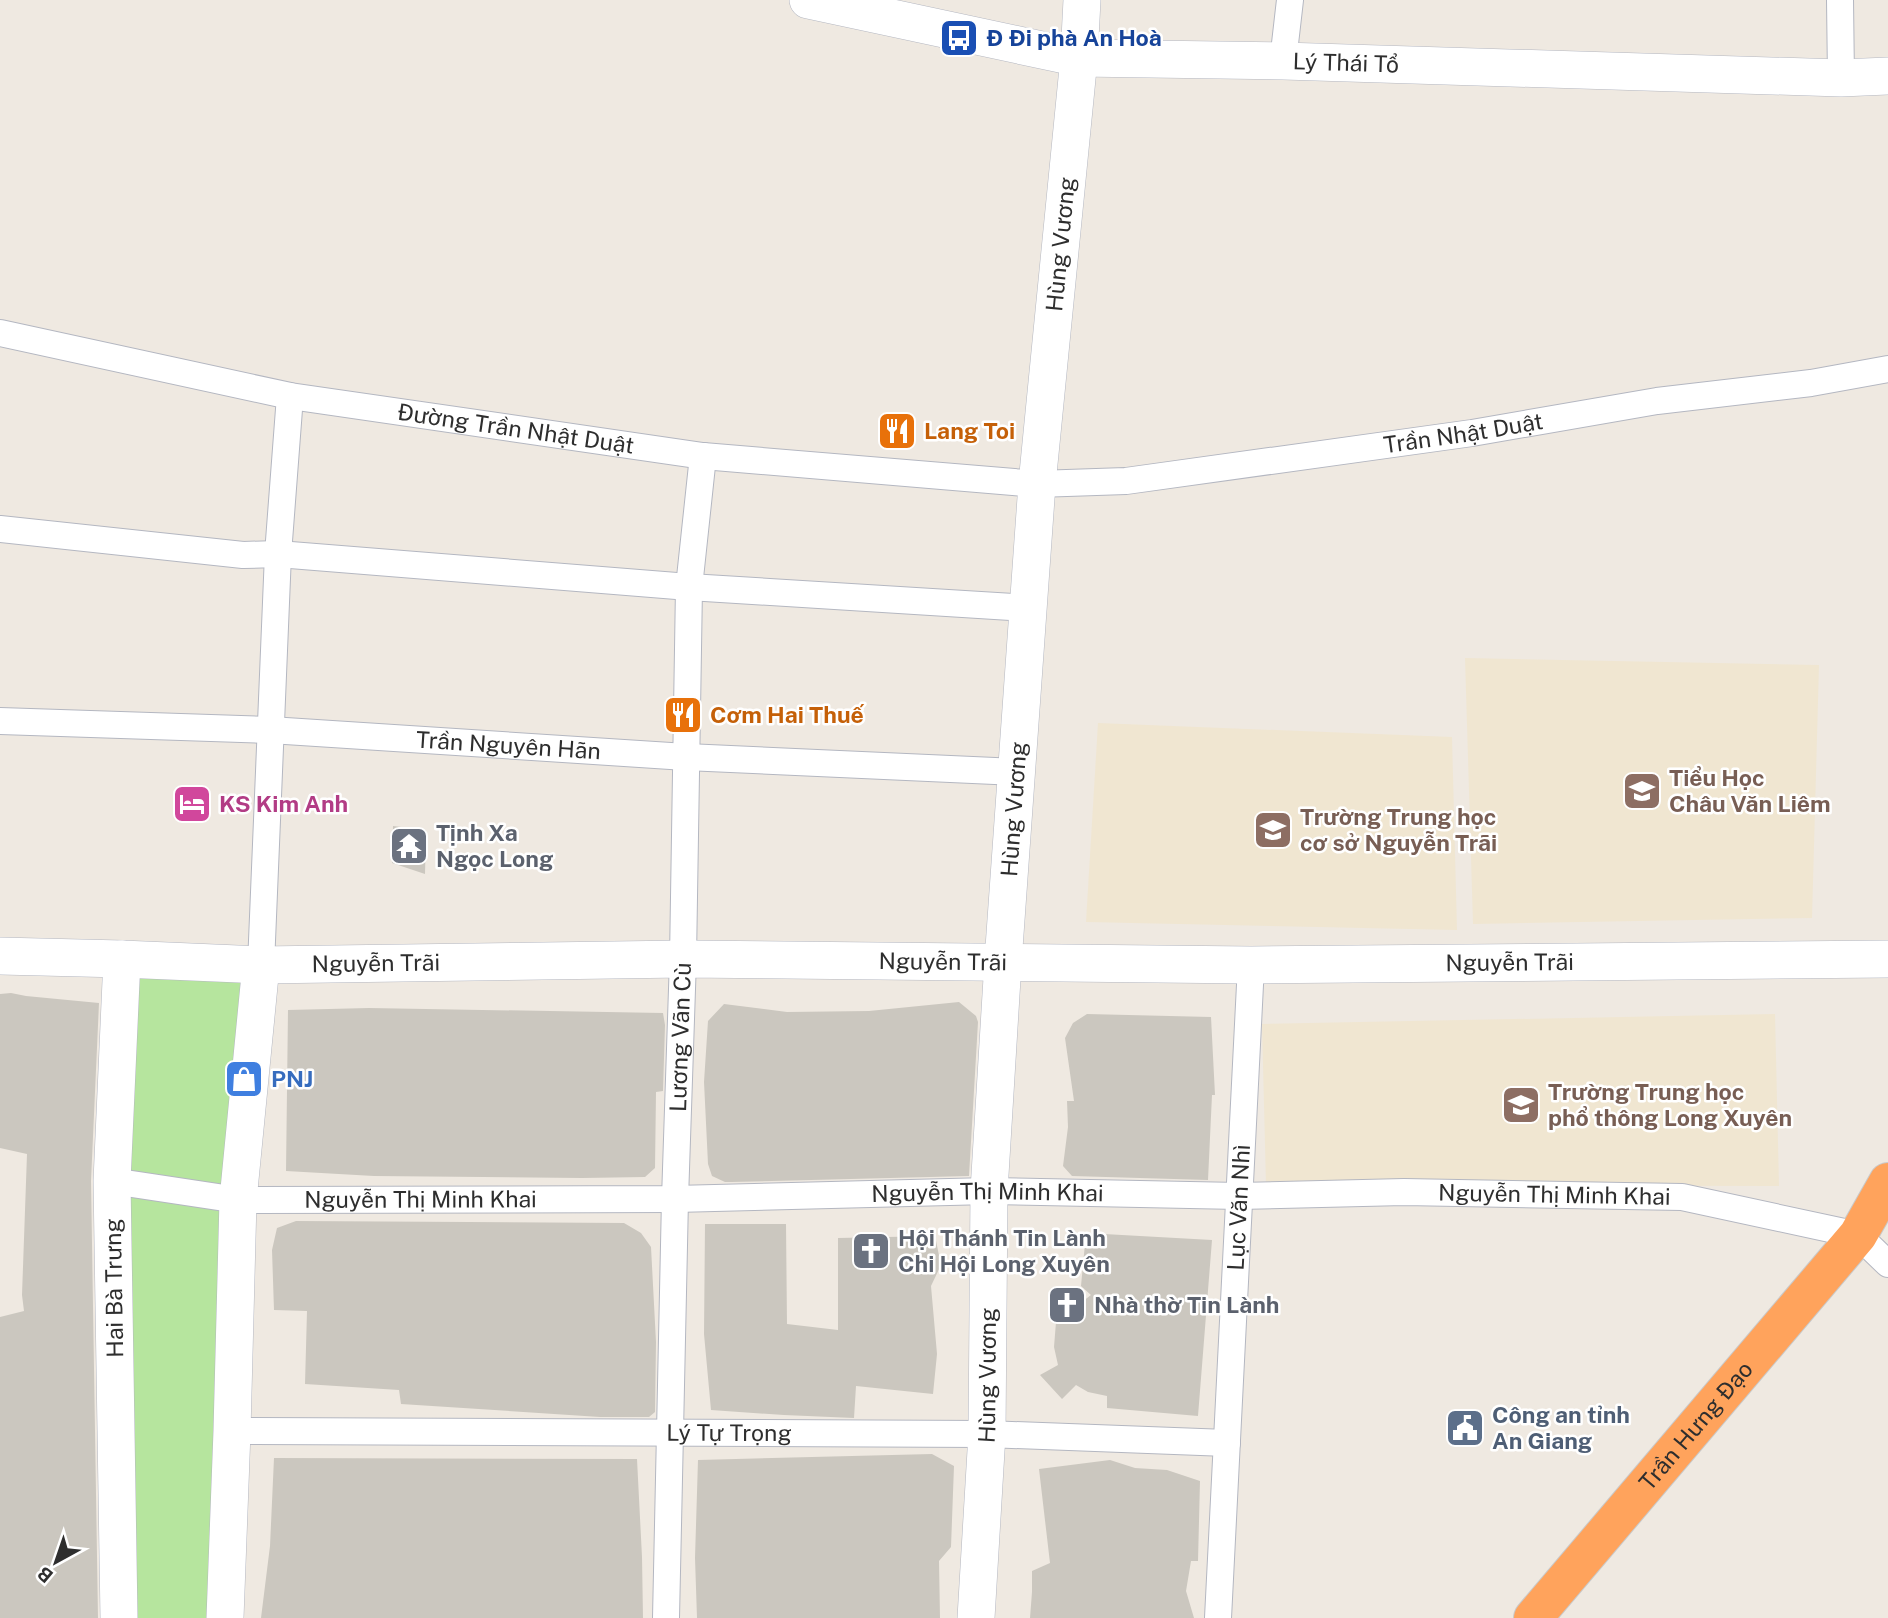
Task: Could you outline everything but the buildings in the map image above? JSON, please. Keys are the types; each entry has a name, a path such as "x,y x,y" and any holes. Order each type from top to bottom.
{"highway":[{"name":"Trần Hưng Đạo","path":"1858,1235 1888,1172"},
{"name":"Trần Hưng Đạo","path":"1533,1618 1858,1235 1888,1182"}],"street":[{"name":"Lý Thái Tổ","path":"808,0 1079,58 1283,61 1841,78 1888,76"},
{"name":"Hùng Vương","path":"976,1618 987,1434 989,1191 1003,962 1037,484 1079,58 1082,0"},
{"path":"1283,61 1290,0"},
{"path":"1840,0 1841,78"},
{"name":"Đường Trần Nhật Duật","path":"0,333 290,396 703,456 1037,484"},
{"name":"Trần Nhật Duật","path":"1037,484 1126,481 1472,433 1657,401 1811,383 1888,369"},
{"path":"225,1618 238,1200 261,965 278,554 290,396"},
{"name":"Lương Vãn Cù","path":"666,1618 690,587 703,456"},
{"path":"0,529 243,555 278,554 690,587 1028,608"},
{"name":"Trần Nguyên Hãn","path":"0,721 270,730 686,757 1017,772"},
{"name":"Nguyễn Trãi","path":"0,956 261,965 683,959 1251,965 1888,959"},
{"name":"Hai Bà Trưng","path":"119,1618 112,1181 122,959"},
{"name":"Lục Văn Nhì","path":"1218,1618 1251,965"},
{"name":"Nguyễn Thị Minh Khai","path":"112,1181 238,1200 675,1199 989,1191 1239,1196 1404,1192 1682,1197 1858,1235"},
{"path":"1858,1235 1888,1264"},
{"name":"Lý Tự Trọng","path":"232,1431 987,1434 1227,1443"}],"shaded area":[{"name":"Tiểu Học Châu Văn Liêm","path":"1465,658 1819,665 1812,918 1473,924"},
{"name":"Trường Trung học cơ sở Nguyễn Trãi","path":"1098,723 1452,737 1457,930 1086,922"},
{"name":"Trường Trung học phổ thông Long Xuyên","path":"1775,1014 1779,1186 1266,1185 1262,1024"}],"green space":[{"path":"122,959 261,965 227,1618 120,1618"}],"place":[{"name":"Đ Đi phà An Hoà","path":"959,38"},
{"name":"Lang Toi","path":"897,431"},
{"name":"Cơm Hai Thuế","path":"683,715"},
{"name":"Tiểu Học Châu Văn Liêm","path":"1642,791"},
{"name":"KS Kim Anh","path":"192,804"},
{"name":"Trường Trung học cơ sở Nguyễn Trãi","path":"1273,830"},
{"name":"Tịnh Xa Ngọc Long","path":"409,846"},
{"name":"PNJ","path":"244,1079"},
{"name":"Trường Trung học phổ thông Long Xuyên","path":"1521,1105"},
{"name":"Hội Thánh Tin Lành Chi Hội Long Xuyên","path":"871,1251"},
{"name":"Nhà thờ Tin Lành","path":"1067,1305"},
{"name":"Công an tỉnh An Giang","path":"1465,1428"}]}
